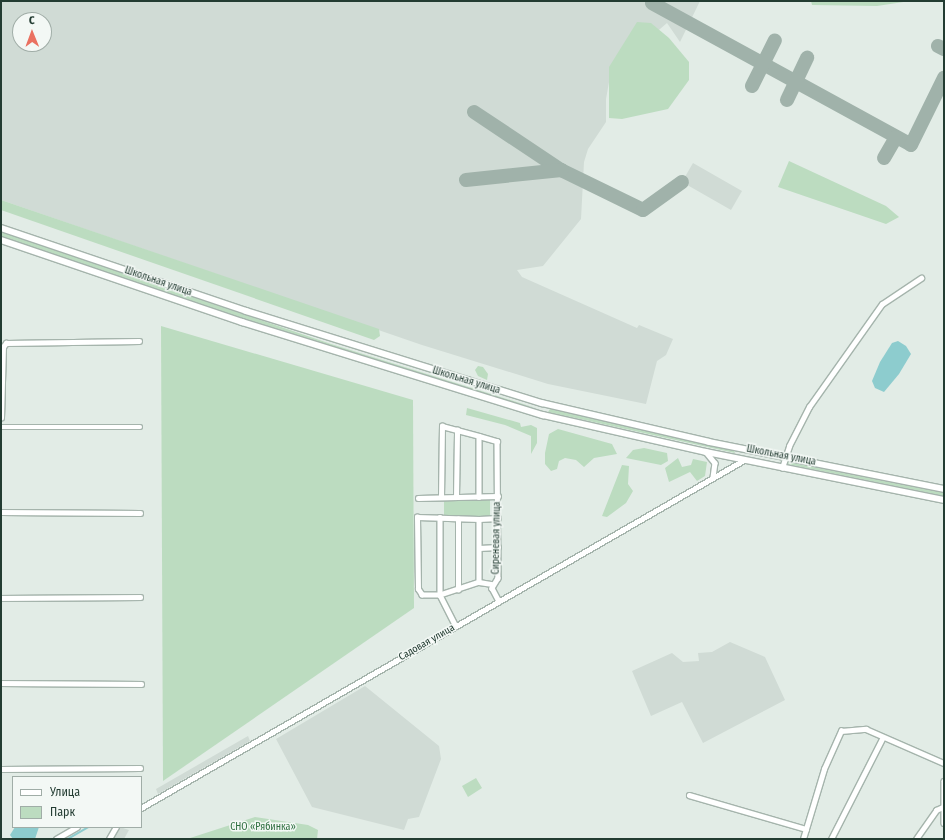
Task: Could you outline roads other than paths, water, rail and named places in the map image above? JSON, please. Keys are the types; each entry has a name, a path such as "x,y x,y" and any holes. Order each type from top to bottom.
{"main road":[{"name":"Школьная улица","path":"1,228 246,311 546,404 746,449 944,489"},
{"name":"Школьная улица","path":"1,240 257,327 543,415 706,452 944,500"},
{"path":"543,415 546,404"},
{"path":"744,460 746,449"}],"street":[{"name":"Школьная улица","path":"782,468 784,457 809,408 882,304 921,278"},
{"path":"1,418 3,347 6,343 139,341"},
{"path":"441,497 442,426 479,436"},
{"path":"1,427 140,427"},
{"path":"456,430 456,497"},
{"name":"Сиреневая улица","path":"479,497 479,436 497,441 498,578 492,584 499,601"},
{"path":"706,452 715,463 712,478"},
{"name":"Садовая улица","path":"142,807 744,460"},
{"name":"Сиреневая улица","path":"418,498 498,496"},
{"path":"1,512 140,513"},
{"name":"Сиреневая улица","path":"417,517 440,517 479,519 479,582 440,595 422,595 418,589 417,517"},
{"path":"440,517 440,595 456,626"},
{"path":"479,519 498,518"},
{"path":"458,519 458,590"},
{"path":"479,548 498,547"},
{"path":"479,582 492,584"},
{"path":"1,598 140,597"},
{"path":"1,683 141,684"},
{"path":"803,839 824,769 841,731 866,729 944,763"},
{"path":"831,839 883,737"},
{"path":"1,769 140,768"},
{"path":"944,781 944,823"},
{"path":"689,795 806,829"},
{"path":"916,839 936,810 943,807"},
{"path":"56,839 75,828"},
{"path":"109,839 115,828"}],"water":[{"path":"898,341 906,346 911,354 899,374 884,392 875,388 872,381 880,362 892,343"},
{"path":"14,828 39,828 35,839 13,839 10,835"}],"waterway":[{"path":"68,839 87,828"}],"park label":[{"name":"СНО «Рябинка»","path":"263,828"}]}
